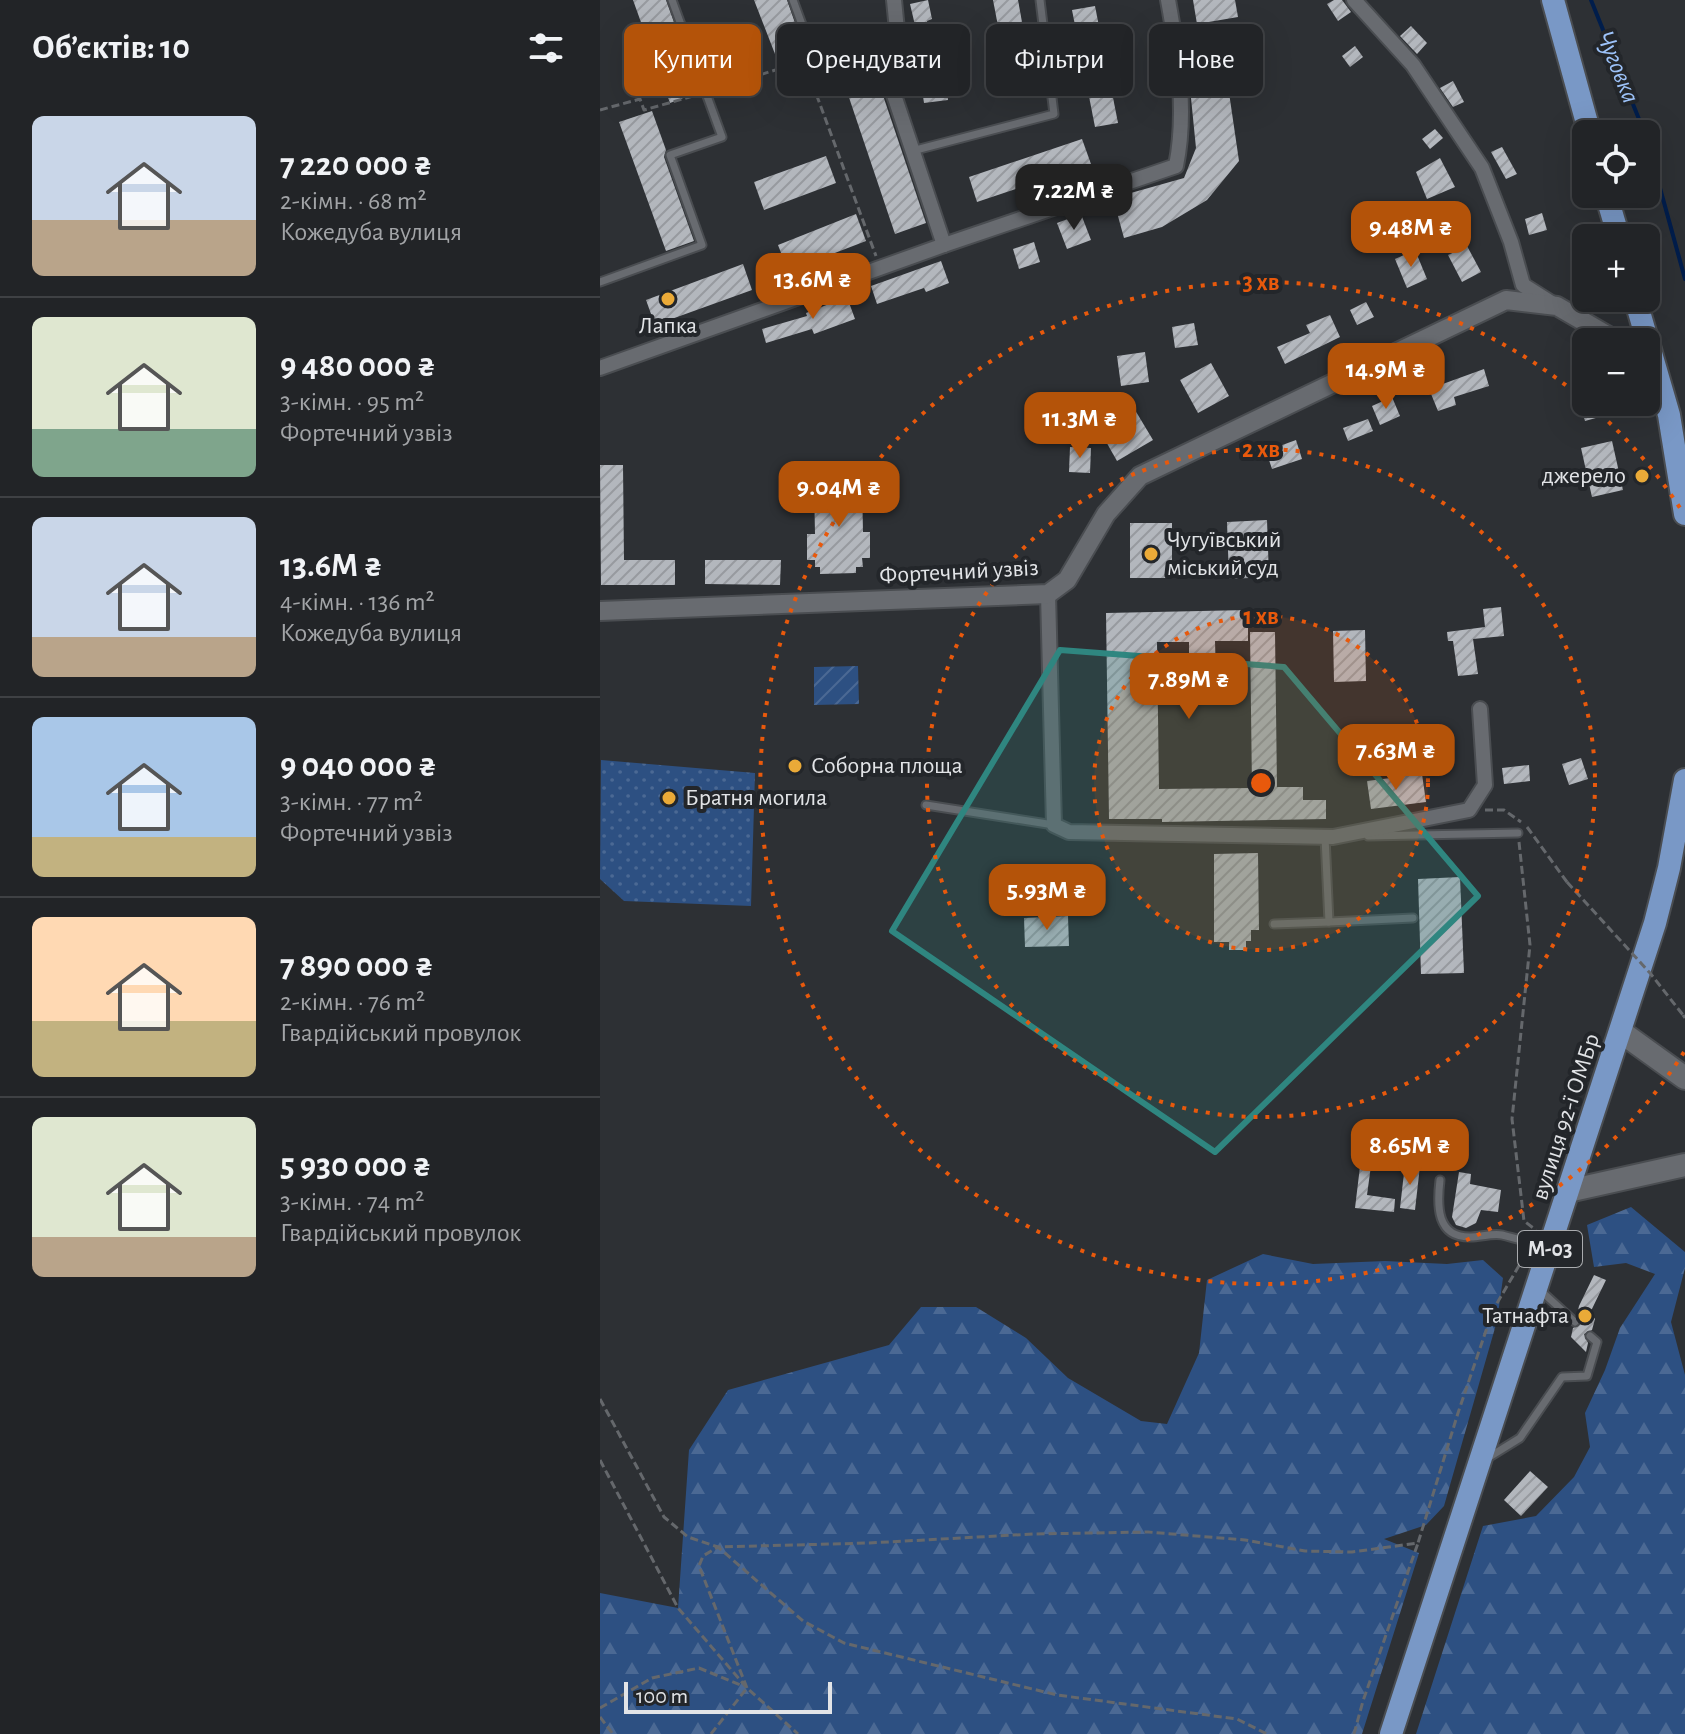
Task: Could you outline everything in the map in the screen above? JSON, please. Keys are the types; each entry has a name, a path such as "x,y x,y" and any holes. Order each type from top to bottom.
{"highway":[{"path":"1553,0 1586,120"},
{"path":"1660,381 1677,414 1685,514"},
{"name":"вулиця 92-ї ОМБр","path":"1478,1465 1537,1288 1545,1243 1568,1191 1621,1032 1666,882 1685,780"},
{"name":"М-03","path":"1391,1734 1478,1465"}],"main road":[{"path":"1621,1032 1685,1078"},
{"path":"1568,1191 1685,1165"}],"street":[{"path":"894,0 896,24"},
{"path":"600,368 1176,166 1182,139 1179,63 1168,0"},
{"name":"Фортечний узвіз","path":"1354,0 1413,65 1482,168 1511,242 1523,285 1595,328"},
{"path":"894,96 944,245"},
{"name":"Фортечний узвіз","path":"600,611 1048,594 1067,580 1106,514 1140,476 1506,300 1557,306"},
{"path":"1048,594 1054,825 1069,832 1329,837 1469,810 1485,785 1480,709"}],"lane":[{"path":"672,0 680,24"},
{"path":"793,0 802,24"},
{"path":"912,151 1054,114 1040,0"},
{"path":"600,282 702,245 670,155 722,137 705,96"},
{"path":"926,805 1054,825"},
{"path":"1329,922 1329,837 1518,833"},
{"path":"1274,924 1413,918"},
{"path":"1440,1180 1438,1210 1450,1231 1466,1237 1500,1234 1545,1243"},
{"path":"1537,1288 1575,1322"},
{"path":"1478,1465 1520,1438 1562,1377 1587,1376 1597,1342 1590,1336"}],"path":[{"path":"600,110 640,99 644,110 693,96"},
{"path":"817,96 871,239 879,269"},
{"path":"1354,1734 1493,1310 1545,1243 1524,1221 1512,1119 1530,945 1518,833"},
{"path":"1567,882 1650,973 1684,1017"},
{"path":"600,1399 664,1517 688,1537 718,1547 1148,1532 1245,1540 1305,1551 1352,1552 1418,1543"},
{"path":"600,1460 678,1608 747,1688 798,1734"},
{"path":"718,1547 703,1556 699,1566 747,1688"},
{"path":"718,1547 803,1621 844,1643 1057,1695 1237,1719 1267,1734"},
{"path":"600,1708 652,1678 699,1668 747,1688"},
{"path":"711,1734 747,1688"},
{"path":"600,1717 613,1734"}],"highlighted area":[{"path":"1060,650 1284,667 1478,896 1215,1152 892,931"}],"green space":[{"path":"858,666 859,704 814,705 814,667"},
{"path":"601,760 755,773 751,906 624,901 600,879"},
{"path":"1631,1207 1685,1252 1685,1268 1671,1322 1685,1375 1685,1734 1416,1734 1483,1526 1536,1516 1574,1477 1590,1447 1585,1413 1620,1328 1655,1274 1626,1263 1594,1267 1587,1225"},
{"path":"1263,1254 1313,1264 1385,1261 1447,1264 1483,1260 1503,1278 1497,1321 1444,1506 1426,1525 1384,1539 1419,1553 1362,1734 600,1734 600,1593 678,1608 689,1450 728,1390 889,1345 921,1307 976,1307 1026,1338 1068,1378 1141,1421 1167,1424 1199,1353 1207,1280"}],"building":[{"path":"633,0 666,0 675,24 642,24"},
{"path":"754,0 787,0 795,24 777,24 777,59"},
{"path":"928,0 932,19 927,24 915,24 910,4"},
{"path":"993,0 1018,0 1022,22 998,24"},
{"path":"1193,0 1235,0 1238,17 1197,24"},
{"path":"1342,0 1351,12 1338,21 1327,4"},
{"path":"1095,6 1099,24 1075,24 1072,10"},
{"path":"1411,26 1427,43 1417,54 1400,36"},
{"path":"1355,46 1363,57 1350,67 1342,56"},
{"path":"1453,81 1464,102 1453,107 1440,88"},
{"path":"667,96 688,96 670,103"},
{"path":"848,96 883,96 926,223 895,234"},
{"path":"923,96 947,96 948,100 924,103"},
{"path":"1089,96 1113,96 1118,123 1095,127"},
{"path":"1191,96 1230,96 1239,161 1207,200 1162,227 1124,238 1113,198 1184,178 1196,148"},
{"path":"652,111 666,150 664,157 694,241 666,251 619,122"},
{"path":"1435,129 1443,138 1430,149 1422,139"},
{"path":"1082,139 1091,164 977,202 969,177"},
{"path":"1502,147 1517,174 1506,179 1491,152"},
{"path":"826,156 836,183 764,210 754,182"},
{"path":"1440,158 1455,187 1427,199 1416,172"},
{"path":"1542,213 1547,230 1529,235 1525,219"},
{"path":"856,214 866,241 788,271 778,245"},
{"path":"1081,214 1091,240 1067,249 1057,223"},
{"path":"1034,242 1040,262 1019,269 1013,249"},
{"path":"1467,246 1481,272 1462,282 1448,255"},
{"path":"1415,250 1427,279 1407,288 1395,259"},
{"path":"941,261 949,283 877,304 871,286"},
{"path":"743,264 752,290 655,325 646,300"},
{"path":"847,297 855,319 814,334 812,329 766,343 762,329 807,316 806,313"},
{"path":"1366,302 1374,317 1357,325 1350,310"},
{"path":"1330,315 1340,337 1285,364 1277,347 1310,333 1306,325"},
{"path":"1194,323 1198,345 1175,348 1172,327"},
{"path":"1145,352 1149,382 1121,386 1117,356"},
{"path":"1211,363 1229,396 1198,413 1180,380"},
{"path":"1484,369 1489,386 1454,397 1456,405 1438,411 1429,389"},
{"path":"1392,397 1400,416 1380,425 1372,406"},
{"path":"1135,410 1153,440 1117,461 1100,431"},
{"path":"1583,416 1603,416 1585,421"},
{"path":"1368,419 1373,431 1348,441 1343,428"},
{"path":"1296,440 1302,459 1272,469 1266,451"},
{"path":"1612,441 1623,490 1592,497 1581,448"},
{"path":"1070,447 1091,448 1090,473 1069,472"},
{"path":"600,465 623,465 624,560 675,560 675,585 601,585"},
{"path":"862,482 863,532 870,532 870,558 862,558 863,567 856,567 856,573 820,574 815,560 807,560 807,534 815,534 814,483"},
{"path":"1267,520 1269,577 1229,579 1227,522"},
{"path":"1130,523 1172,523 1172,578 1130,578"},
{"path":"705,560 781,560 780,585 705,584"},
{"path":"1501,607 1504,636 1473,639 1478,674 1458,676 1453,641 1448,641 1447,632 1485,627 1483,609"},
{"path":"1248,610 1248,641 1215,641 1216,677 1189,677 1189,642 1157,642 1159,789 1252,788 1250,632 1275,632 1277,787 1303,787 1303,800 1326,800 1326,819 1162,822 1162,819 1109,819 1106,613"},
{"path":"1365,630 1366,681 1334,682 1333,631"},
{"path":"1581,758 1588,779 1569,785 1562,764"},
{"path":"1529,765 1530,781 1504,784 1502,768"},
{"path":"1422,774 1426,802 1371,809 1367,781"},
{"path":"1258,853 1259,930 1251,930 1251,941 1246,941 1246,950 1229,950 1229,942 1214,942 1214,854"},
{"path":"1460,877 1464,973 1421,974 1418,879"},
{"path":"1068,916 1069,946 1025,947 1024,918"},
{"path":"1362,1150 1373,1151 1367,1195 1395,1199 1394,1212 1355,1208"},
{"path":"1405,1164 1420,1166 1415,1210 1400,1208"},
{"path":"1459,1172 1471,1174 1470,1184 1501,1190 1498,1212 1481,1210 1476,1223 1466,1228 1456,1225 1452,1217"},
{"name":"Татнафта","path":"1594,1275 1606,1280 1590,1313 1595,1319 1592,1330 1584,1334 1588,1343 1586,1352 1571,1337 1573,1328 1581,1324 1577,1315 1579,1306"},
{"path":"1530,1471 1548,1487 1521,1516 1504,1500"}],"waterway":[{"name":"Чуговка","path":"1591,0 1639,120"},
{"name":"Чуговка","path":"1660,188 1685,279"}],"place":[{"name":"Лапка","path":"668,299"},
{"name":"джерело","path":"1642,476"},
{"name":"Чугуївський міський суд","path":"1151,554"},
{"name":"Соборна площа","path":"795,766"},
{"name":"Братня могила","path":"669,798"},
{"name":"Татнафта","path":"1585,1316"}]}
